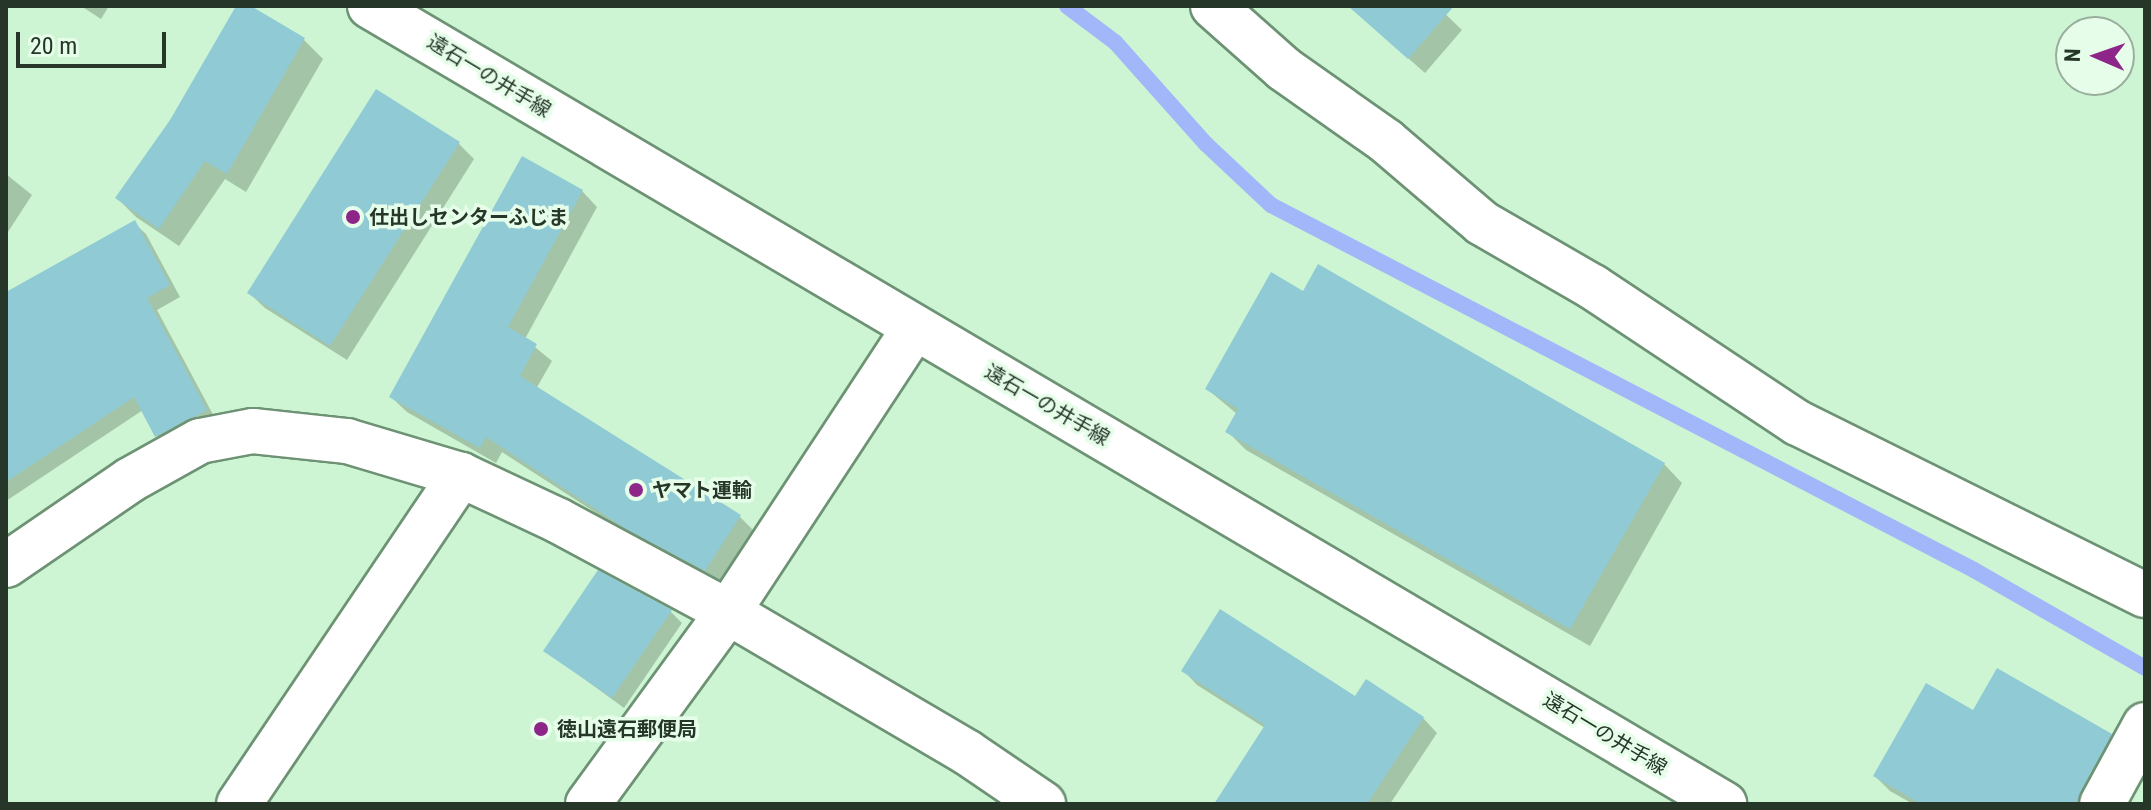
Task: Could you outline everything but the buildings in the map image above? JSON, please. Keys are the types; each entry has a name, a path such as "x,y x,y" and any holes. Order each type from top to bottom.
{"street":[{"name":"遠石一の井手線","path":"370,6 1724,804"},
{"path":"1213,6 1284,69 1386,141 1482,223 1593,287 1798,423 2145,595"},
{"path":"588,804 728,612 914,329"},
{"path":"6,565 130,480 200,441 253,431 347,441 461,475 559,521 728,612 968,753 1043,804"},
{"path":"239,804 461,475"},
{"path":"2102,804 2145,725"}],"waterway":[{"path":"1067,6 1115,42 1206,144 1271,205 1974,570 2145,668"}],"place":[{"name":"仕出しセンターふじま","path":"353,217"},
{"name":"ヤマト運輸","path":"636,490"},
{"name":"徳山遠石郵便局","path":"541,729"}]}
